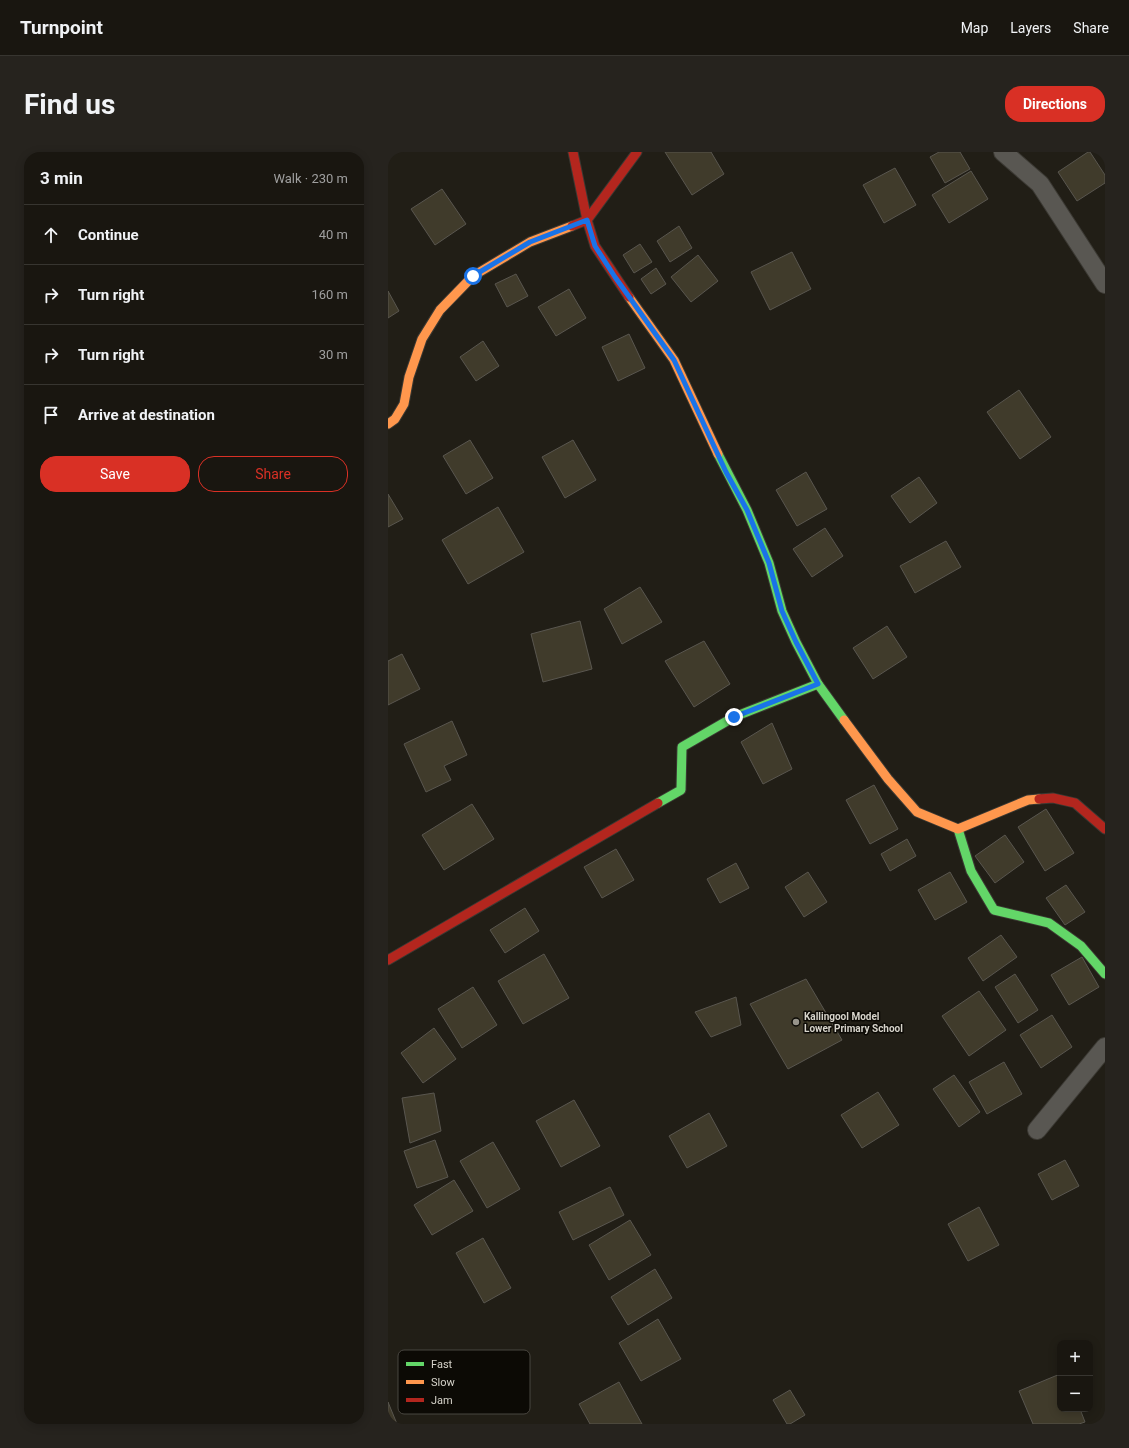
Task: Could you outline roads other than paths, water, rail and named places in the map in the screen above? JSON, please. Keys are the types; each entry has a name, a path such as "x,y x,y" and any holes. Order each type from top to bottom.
{"street":[{"path":"573,152 587,220 595,246 615,277 674,360 726,472 747,510 769,563 782,611 818,684 888,779 917,812 958,829 1028,800 1053,798 1075,804 1105,829"},
{"path":"388,424 395,419 404,404 409,377 422,339 440,310 473,276 530,242 587,220 637,152"},
{"path":"1003,152 1040,184 1105,284"},
{"path":"388,960 681,790 682,747 734,717 818,684"},
{"path":"958,829 971,871 994,910 1049,923 1081,946 1105,974"},
{"path":"1037,1130 1105,1047"}],"place":[{"name":"Kallingool Model Lower Primary School","path":"796,1022"}]}
